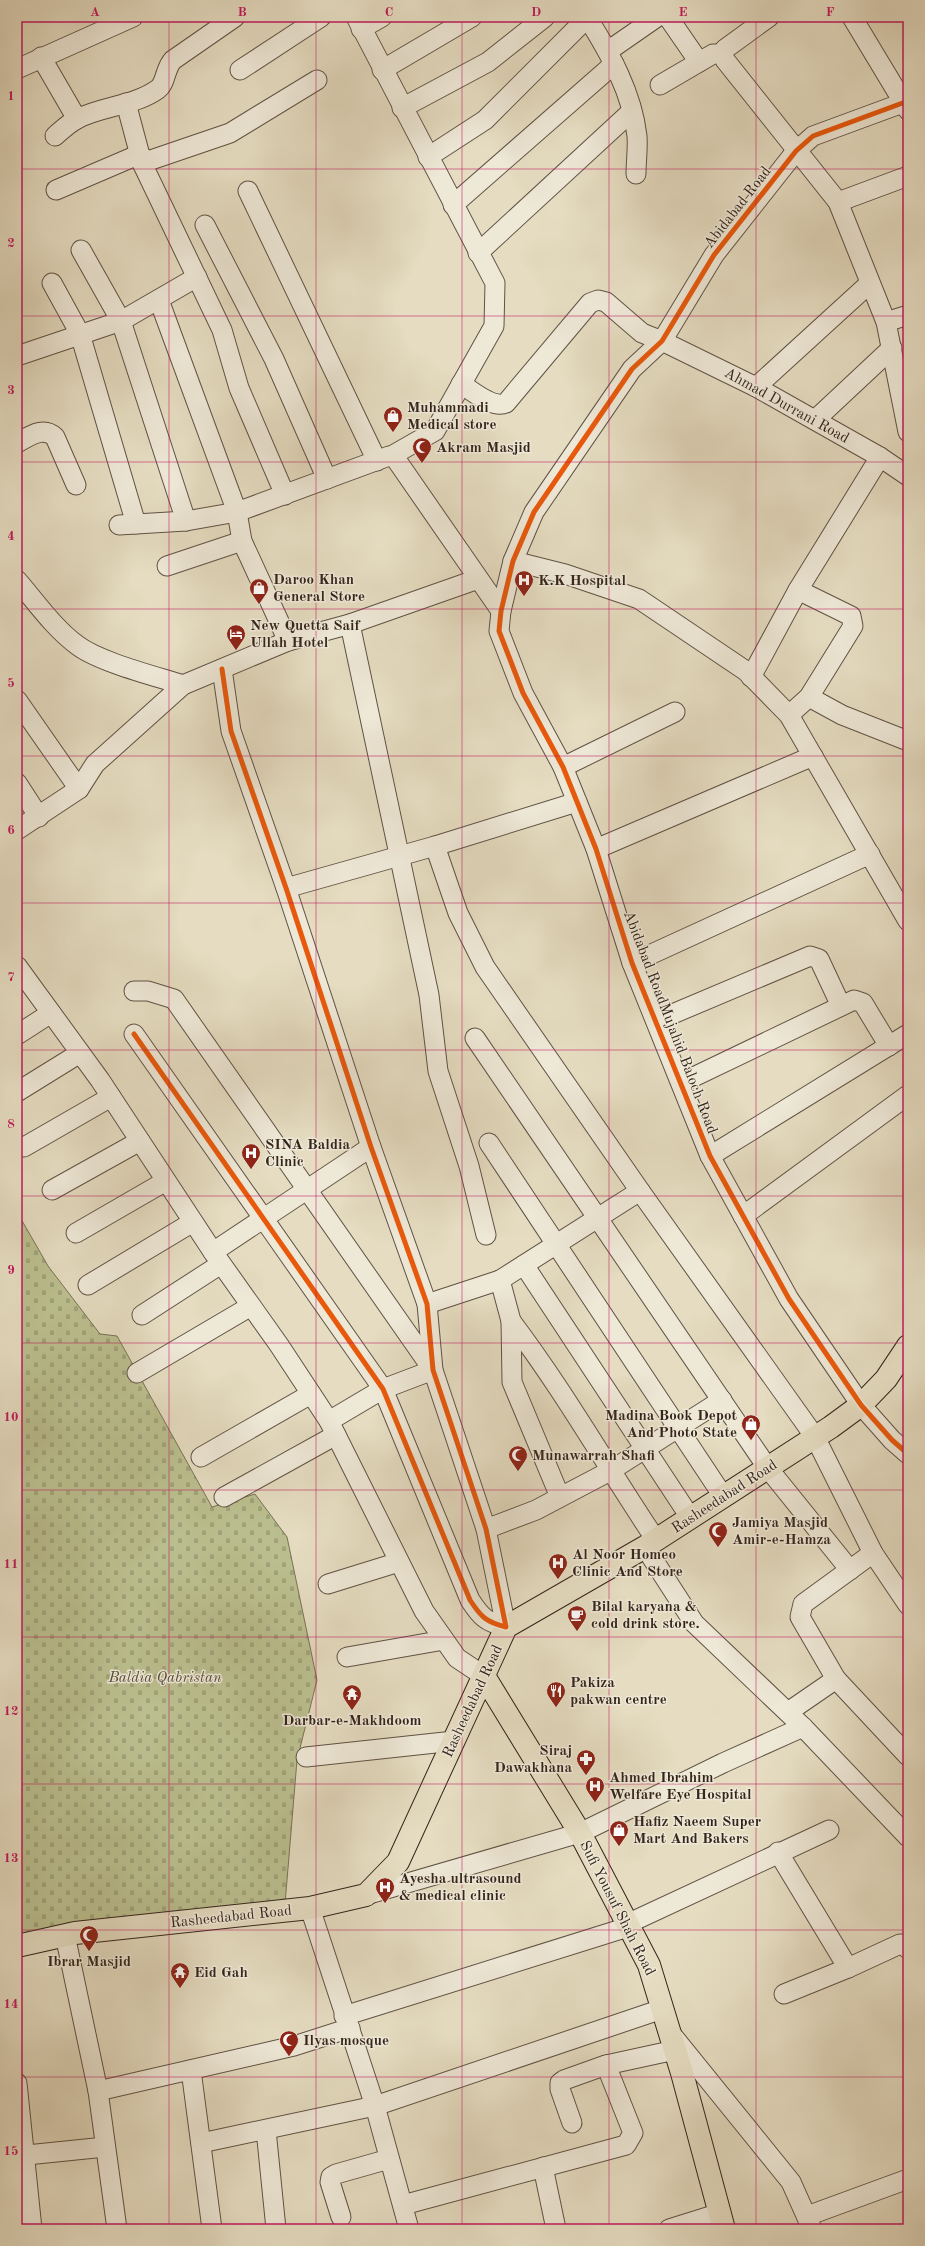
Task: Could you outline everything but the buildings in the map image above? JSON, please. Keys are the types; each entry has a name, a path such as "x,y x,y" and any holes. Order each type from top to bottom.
{"main road":[{"name":"Rasheedabad Road","path":"17,1946 66,1936 258,1912 310,1908 366,1895 398,1862 506,1627 650,1543 815,1437 861,1405 886,1379 908,1346"},
{"name":"Sufi Yousuf Shah Road","path":"484,1676 580,1833 649,1965 673,2042 722,2221"}],"street":[{"path":"17,69 133,17"},
{"path":"55,136 77,119 126,103 158,89 163,83 168,65 173,60 235,17"},
{"path":"240,70 321,17"},
{"path":"52,282 80,334 128,525 186,521 237,512 385,458 435,431 494,326 495,283 358,23 382,17"},
{"path":"382,70 472,17"},
{"path":"402,108 488,62 546,17"},
{"path":"428,157 485,120 587,17 623,82 632,111 637,137 636,174"},
{"path":"453,205 657,17"},
{"path":"668,17 698,62"},
{"path":"769,17 725,49 723,54 725,60 838,202 886,322 908,432"},
{"path":"852,17 907,105"},
{"path":"660,85 713,54 723,54"},
{"path":"41,57 77,119"},
{"path":"56,190 141,159 230,133 317,80"},
{"path":"126,103 141,159 222,330 239,388 285,495"},
{"name":"Abidabad Road","path":"662,341 714,255 796,151 813,136 907,105"},
{"path":"478,253 632,111"},
{"path":"838,202 908,176"},
{"path":"248,191 385,458 501,611"},
{"path":"205,225 274,359 327,479"},
{"path":"81,250 121,321 186,521"},
{"path":"17,356 121,321 197,277"},
{"path":"756,387 870,283"},
{"path":"159,300 237,512 242,541 288,641"},
{"name":"Ahmad Durrani Road","path":"461,384 494,404 501,405 506,403 590,303 598,300 606,302 642,333 662,341 756,387 880,457 908,476"},
{"path":"886,322 908,315"},
{"name":"Abidabad RoadMujahid Baloch Road","path":"662,341 632,369 534,512 513,561 501,611 500,631 523,693 563,767 596,849 632,963 710,1156 789,1299 861,1405 892,1440 908,1454"},
{"path":"815,420 892,348"},
{"path":"17,443 41,431 50,432 55,437 76,485"},
{"path":"751,678 798,590 880,457"},
{"path":"167,566 242,541"},
{"path":"513,561 565,574 639,599 746,671 751,678 790,715 908,921"},
{"path":"17,830 39,817 79,789 95,764 183,685 288,641 350,624 478,579"},
{"path":"17,580 78,646 98,656 183,685"},
{"path":"790,715 809,697 854,626 851,616 798,590"},
{"path":"350,624 429,995 438,1071 469,1166 486,1235"},
{"path":"134,1034 383,1389 470,1600 479,1614 490,1623 506,1627 486,1529 433,1370 427,1304 371,1146 286,888 231,730 222,669"},
{"path":"809,697 842,715 908,741"},
{"path":"17,700 79,789"},
{"path":"563,767 675,712"},
{"path":"596,849 813,756"},
{"path":"17,783 39,817"},
{"path":"286,888 435,846 577,802"},
{"path":"435,846 458,913 485,967 640,1191 815,1437 873,1553 908,1605"},
{"path":"632,963 870,854"},
{"path":"656,1021 810,956 819,959 841,1006"},
{"path":"20,975 51,1013 111,1097 217,1258 312,1394 333,1428 424,1611 457,1658 484,1676"},
{"path":"134,990 148,991 174,999 433,1370"},
{"path":"681,1083 854,1000 863,1003 889,1046"},
{"path":"17,1035 51,1013"},
{"path":"710,1156 908,1034"},
{"path":"475,1038 767,1467 850,1570"},
{"path":"17,1092 80,1053"},
{"path":"743,1216 908,1095"},
{"path":"24,1147 111,1097"},
{"path":"52,1190 140,1141"},
{"path":"489,1143 557,1244 677,1429 723,1496"},
{"path":"142,1315 217,1258 263,1218 371,1146"},
{"path":"76,1233 166,1182"},
{"path":"427,1304 500,1280 640,1191"},
{"path":"88,1285 193,1222"},
{"path":"524,1265 644,1450 690,1517"},
{"path":"500,1280 511,1321 512,1382 560,1497"},
{"path":"136,1373 251,1306"},
{"path":"511,1321 544,1365 610,1471 694,1623 788,1712 908,1837"},
{"path":"224,1497 333,1428 383,1389 433,1370"},
{"path":"201,1457 312,1394"},
{"path":"486,1529 536,1510 610,1471 722,1400"},
{"path":"873,1553 803,1604 800,1611 800,1618 836,1679 908,1756"},
{"path":"328,1584 399,1562"},
{"path":"348,1657 444,1640"},
{"path":"788,1712 836,1679"},
{"path":"366,1895 580,1833 723,1763 803,1727"},
{"path":"306,1757 454,1741"},
{"path":"98,2091 294,2046 347,2022 628,1925 778,1852 828,1830"},
{"path":"778,1852 848,1968"},
{"path":"310,1908 375,2106 409,2229"},
{"path":"66,1936 98,2091 117,2229"},
{"path":"784,1994 848,1968 900,1944 904,1944 908,1949"},
{"path":"201,2143 375,2106 662,2009"},
{"path":"572,2123 560,2089 560,2083 606,2065 673,2042 791,2182 810,2223 908,2179"},
{"path":"403,2205 626,2146 631,2140 633,2133 606,2065"},
{"path":"191,2070 212,2229"},
{"path":"17,2083 21,2156 32,2229"},
{"path":"266,2130 276,2229"},
{"path":"21,2156 106,2147"},
{"path":"342,2217 330,2182 331,2177 336,2174 390,2159"},
{"path":"543,2167 556,2229"},
{"path":"669,2229 722,2221"}],"green space":[{"name":"Baldia Qabristan","path":"17,1212 48,1266 100,1334 117,1336 212,1507 255,1494 287,1537 317,1680 297,1760 284,1916 17,1947"}],"cycle path":[{"path":"908,101 813,136 796,151 714,255 662,341 632,369 534,512 513,561 501,611 499,631 523,693 563,767 596,849 632,963 710,1156 789,1299 861,1405 892,1440 908,1454"},
{"path":"134,1034 383,1389 470,1600 481,1615 493,1623 506,1627 486,1529 433,1370 427,1304 371,1147 286,888 231,731 222,669"}],"place":[{"name":"Muhammadi Medical store","path":"393,433"},
{"name":"Akram Masjid","path":"422,464"},
{"name":"K.K Hospital","path":"524,597"},
{"name":"Daroo Khan General Store","path":"259,605"},
{"name":"New Quetta Saif Ullah Hotel","path":"236,651"},
{"name":"SINA Baldia Clinic","path":"251,1170"},
{"name":"Madina Book Depot And Photo State","path":"751,1441"},
{"name":"Munawarrah Shafi","path":"518,1472"},
{"name":"Jamiya Masjid Amir-e-Hamza","path":"718,1548"},
{"name":"Al Noor Homeo Clinic And Store","path":"558,1580"},
{"name":"Bilal karyana & cold drink store.","path":"577,1632"},
{"name":"Pakiza pakwan centre","path":"556,1708"},
{"name":"Darbar-e-Makhdoom","path":"352,1711"},
{"name":"Siraj Dawakhana","path":"586,1776"},
{"name":"Ahmed Ibrahim Welfare Eye Hospital","path":"595,1803"},
{"name":"Hafiz Naeem Super Mart And Bakers","path":"619,1847"},
{"name":"Ayesha ultrasound & medical clinic","path":"385,1904"},
{"name":"Ibrar Masjid","path":"89,1952"},
{"name":"Eid Gah","path":"180,1989"},
{"name":"Ilyas mosque","path":"289,2057"}]}
